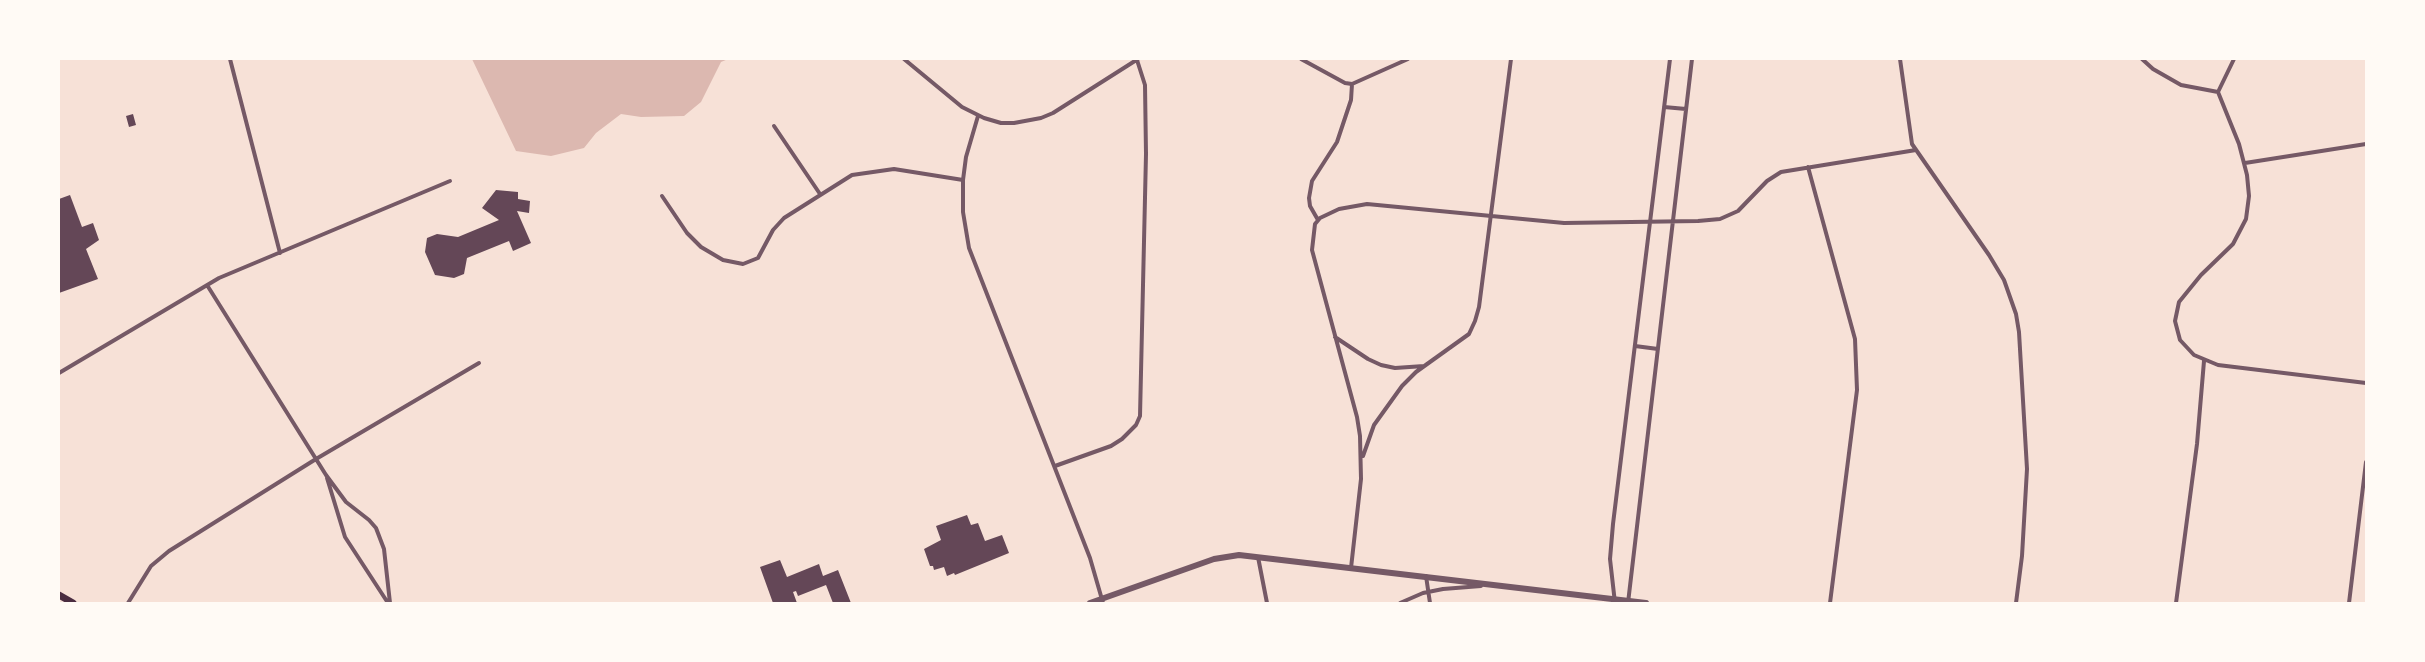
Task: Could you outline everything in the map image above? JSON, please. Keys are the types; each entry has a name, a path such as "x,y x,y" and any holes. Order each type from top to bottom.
{"main road":[{"path":"59,595 73,603"}],"street":[{"path":"230,59 280,253"},
{"path":"904,59 953,102 978,116 1001,123 1026,121 1041,118 1053,113 1138,59 1145,86 1146,154 1140,416 1131,431 1116,443 1055,466"},
{"path":"1302,59 1336,78 1352,84 1408,59"},
{"path":"1362,460 1372,431 1383,410 1402,386 1424,366 1468,334 1475,321 1480,307 1490,216 1512,59"},
{"path":"1614,601 1610,559 1612,538 1670,59"},
{"path":"1628,602 1692,59"},
{"path":"1900,59 1909,131 1916,150 1989,255 2004,280 2016,314 2019,332 2027,469 2022,556 2016,603"},
{"path":"2142,59 2158,72 2181,85 2218,92"},
{"path":"2234,59 2218,92 2245,163 2249,196 2246,219 2233,244 2201,275 2179,302 2175,321 2180,340 2194,355 2204,361 2218,365 2366,383"},
{"path":"1318,220 1310,206 1309,198 1312,181 1337,142 1351,100 1352,84"},
{"path":"1664,107 1686,109"},
{"path":"978,116 966,156 963,180 963,212 969,248 1090,558 1102,601"},
{"path":"774,126 820,194"},
{"path":"2245,163 2366,144"},
{"path":"1351,568 1362,460 1357,417 1334,337 1312,250 1314,224 1327,213 1339,209 1367,204 1564,223 1698,221 1730,215 1742,208 1756,191 1781,172 1916,150"},
{"path":"1808,167 1850,314 1855,346 1857,390 1830,603"},
{"path":"662,196 687,233 697,244 723,260 736,264 750,262 758,258 773,230 784,218 852,175 876,170 908,170 963,180"},
{"path":"59,373 207,285 450,181"},
{"path":"207,285 326,475 346,502 369,520 379,533 384,549 389,603"},
{"path":"1334,337 1368,360 1381,365 1410,368 1424,366"},
{"path":"1635,346 1658,350"},
{"path":"2176,603 2197,444 2204,361"},
{"path":"128,603 147,572 169,551 316,459 479,363"},
{"path":"2350,603 2366,462"},
{"path":"326,475 345,537 389,603"},
{"path":"1090,603 1102,601 1214,559 1239,555 1426,576 1614,601 1646,603"},
{"path":"1258,556 1267,603"},
{"path":"1426,576 1430,603"},
{"path":"1400,603 1428,592 1494,585"}],"shaded area":[{"path":"472,59 728,59 721,62 701,102 684,116 641,117 621,114 596,133 584,148 551,156 516,151"}],"building":[{"path":"133,114 136,125 129,127 126,116"},
{"path":"496,190 518,192 518,199 530,201 529,213 517,211 531,243 513,251 509,241 467,258 464,274 454,278 435,275 425,252 427,238 437,234 458,237 499,220 482,208"},
{"path":"70,195 82,227 93,223 99,240 86,249 98,279 59,293 59,199"},
{"path":"967,515 971,525 978,523 985,541 1002,535 1009,553 955,575 954,573 947,576 944,567 934,570 933,566 930,566 924,549 941,540 936,526"},
{"path":"780,560 787,577 819,564 823,576 838,570 851,603 833,603 826,585 798,596 796,591 793,592 797,603 773,603 760,567"}]}
